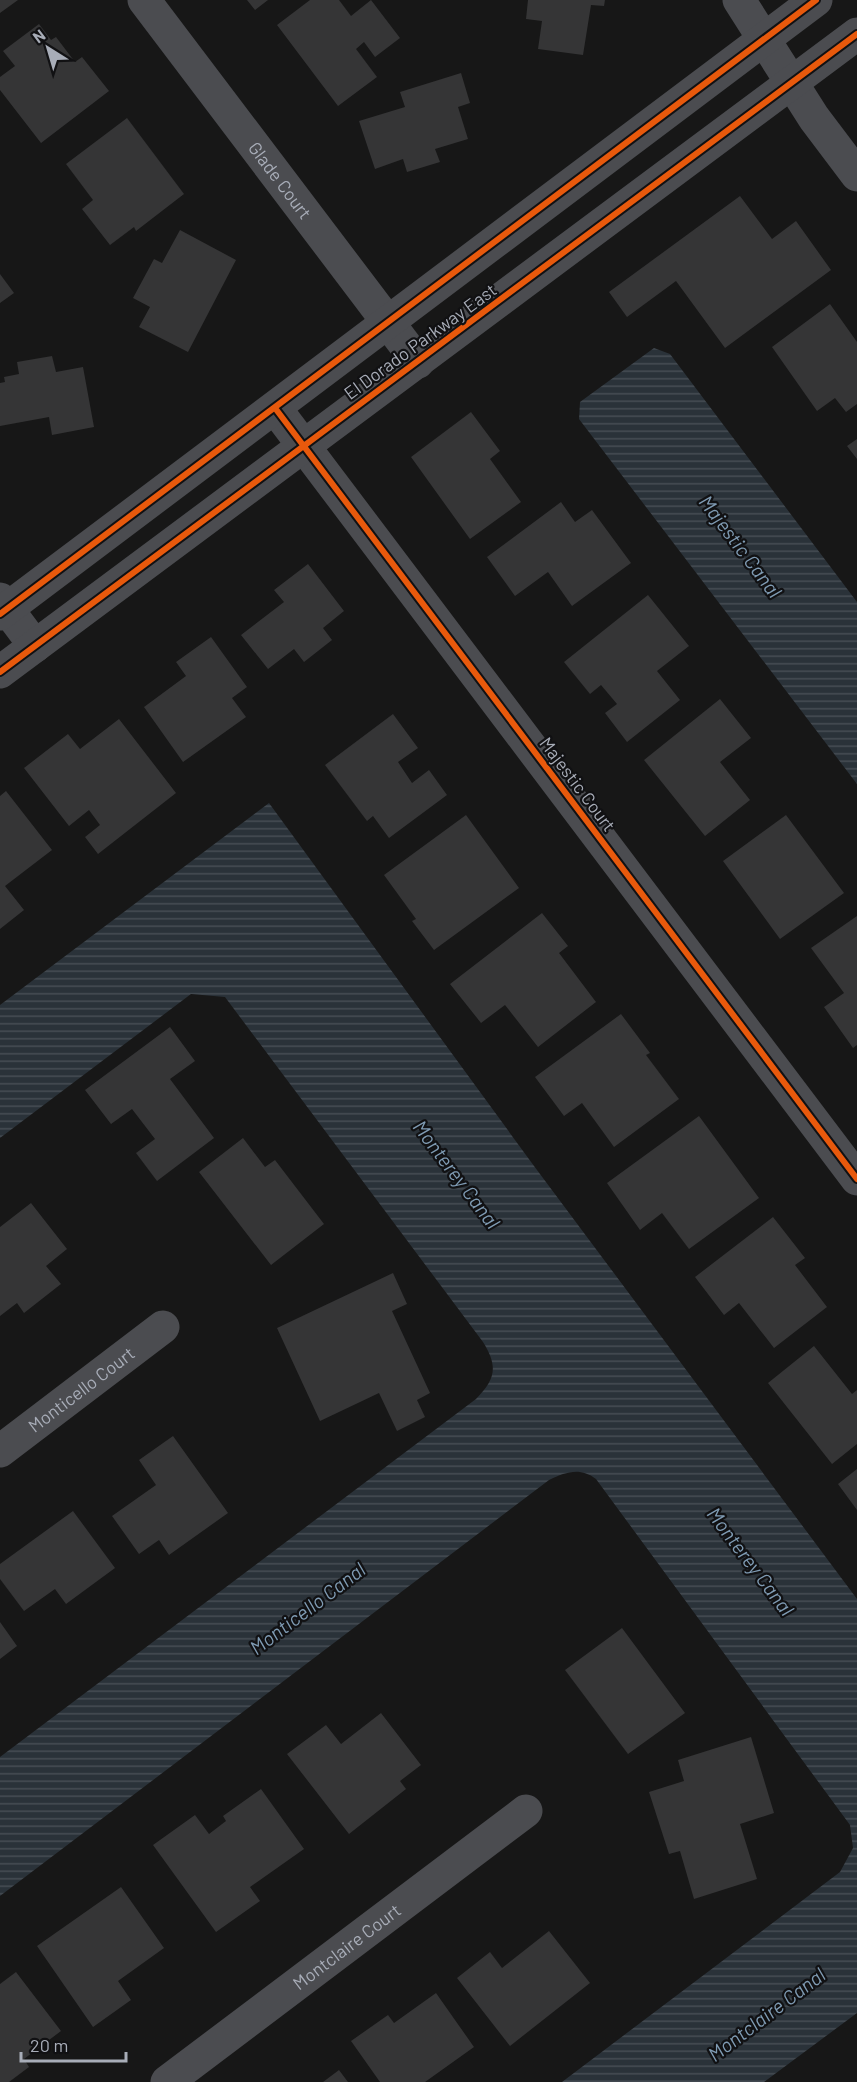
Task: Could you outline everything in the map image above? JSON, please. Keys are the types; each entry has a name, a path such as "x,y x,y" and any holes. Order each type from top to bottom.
{"street":[{"name":"Glade Court","path":"144,0 418,362"},
{"path":"739,0 792,83 857,175"},
{"name":"El Dorado Parkway East","path":"2,607 275,408 816,0"},
{"name":"El Dorado Parkway East","path":"0,672 857,34"},
{"name":"Majestic Court","path":"275,408 857,1179"},
{"path":"2,607 34,646"},
{"name":"Monticello Court","path":"0,1451 164,1327"},
{"name":"Montclaire Court","path":"167,2082 526,1811"}],"water":[{"name":"Majestic Canal","path":"654,348 670,354 857,602 857,784 579,419 580,402"},
{"path":"269,803 534,1166 857,1599 857,2013 764,2082 562,2082 840,1872 853,1848 850,1825 596,1479 584,1473 567,1473 549,1480 0,1896 0,1757 476,1399 488,1385 493,1372 491,1358 483,1342 225,997 191,994 0,1138 0,1005"}],"building":[{"path":"0,0 18,0 0,13"},
{"path":"247,0 268,0 255,10"},
{"path":"310,0 339,0 351,16 371,0 400,38 375,57 364,42 356,49 377,77 338,106 277,25"},
{"path":"528,0 605,0 604,6 591,5 583,55 538,49 542,21 526,19"},
{"path":"39,24 51,40 56,37 75,62 82,57 109,91 41,143 0,90 0,77 15,66 3,51"},
{"path":"461,73 470,103 458,107 468,139 435,149 440,162 407,172 403,159 375,169 359,121 405,107 400,92"},
{"path":"127,118 184,194 136,231 134,227 110,245 82,209 93,200 66,164"},
{"path":"740,196 772,239 796,221 831,270 725,348 676,281 627,317 609,292"},
{"path":"180,230 236,260 188,352 139,327 150,307 133,298 154,259 162,263"},
{"path":"0,274 14,293 0,303"},
{"path":"830,304 857,342 857,404 846,412 835,398 817,411 772,347"},
{"path":"52,356 56,372 83,367 94,427 52,435 49,417 0,426 0,383 5,382 4,377 19,374 17,362"},
{"path":"471,412 500,451 490,459 521,502 470,539 411,457"},
{"path":"857,439 857,459 847,446"},
{"path":"561,502 575,522 592,510 631,563 572,606 548,572 515,596 487,557"},
{"path":"308,564 344,611 323,628 332,640 304,662 294,649 268,669 241,635 284,602 274,590"},
{"path":"648,595 689,646 657,671 680,700 627,742 605,713 617,704 601,685 590,694 564,662"},
{"path":"211,637 247,687 232,698 246,717 183,762 144,707 186,676 176,662"},
{"path":"720,699 751,738 720,762 750,800 705,836 644,760"},
{"path":"393,714 418,748 398,762 412,783 429,770 447,795 389,838 373,816 367,821 325,765"},
{"path":"119,719 176,793 98,854 85,837 100,825 89,810 69,826 24,768 68,734 80,749"},
{"path":"6,791 52,850 5,886 24,910 0,929 0,796"},
{"path":"466,815 519,888 434,950 412,921 416,919 384,875"},
{"path":"786,815 844,893 780,939 723,861"},
{"path":"542,913 568,946 559,953 596,1002 538,1047 505,1005 481,1023 450,984"},
{"path":"857,916 857,1045 853,1048 824,1007 844,993 811,948"},
{"path":"621,1014 650,1053 646,1055 679,1099 614,1147 582,1103 564,1116 535,1077"},
{"path":"170,1027 195,1061 170,1079 214,1138 157,1181 136,1153 155,1139 132,1109 111,1124 85,1090"},
{"path":"699,1116 759,1198 689,1249 662,1213 640,1230 607,1183"},
{"path":"243,1138 265,1167 275,1160 324,1224 271,1265 199,1172"},
{"path":"31,1203 67,1249 46,1266 61,1284 24,1313 17,1303 0,1316 0,1227"},
{"path":"773,1217 805,1258 795,1265 827,1307 774,1348 739,1303 724,1315 695,1277"},
{"path":"393,1273 407,1304 392,1311 430,1393 417,1400 425,1417 397,1431 379,1393 320,1421 277,1328"},
{"path":"814,1346 852,1394 857,1390 857,1444 832,1464 768,1383"},
{"path":"173,1436 228,1513 169,1555 159,1540 139,1554 112,1516 156,1485 139,1460"},
{"path":"857,1469 857,1510 838,1484"},
{"path":"73,1511 115,1568 66,1604 55,1589 24,1611 0,1579 0,1564"},
{"path":"0,1622 17,1646 0,1659"},
{"path":"622,1628 685,1713 628,1754 565,1670"},
{"path":"381,1713 421,1765 400,1781 406,1789 349,1834 287,1754 326,1725 341,1744"},
{"path":"751,1737 774,1813 740,1824 757,1879 694,1899 680,1851 669,1854 649,1792 684,1781 678,1760"},
{"path":"261,1789 304,1849 250,1887 260,1901 216,1932 153,1845 195,1815 209,1834 226,1821 223,1816"},
{"path":"121,1887 164,1948 118,1981 131,2000 93,2027 37,1946"},
{"path":"549,1931 590,1983 510,2046 457,1978 490,1952 502,1968"},
{"path":"16,1972 61,2031 24,2059 29,2067 9,2082 0,2082 0,1984"},
{"path":"436,1993 474,2047 425,2082 380,2082 351,2041 388,2015 394,2023"},
{"path":"339,2070 348,2082 323,2082"}],"cycle path":[{"path":"0,614 816,0"},
{"path":"0,672 857,34"},
{"path":"275,408 857,1179"}],"water label":[{"name":"Monterey Canal","path":"457,1174"},
{"name":"Monterey Canal","path":"751,1561"},
{"name":"Monticello Canal","path":"307,1608"},
{"name":"Montclaire Canal","path":"766,2014"}]}
